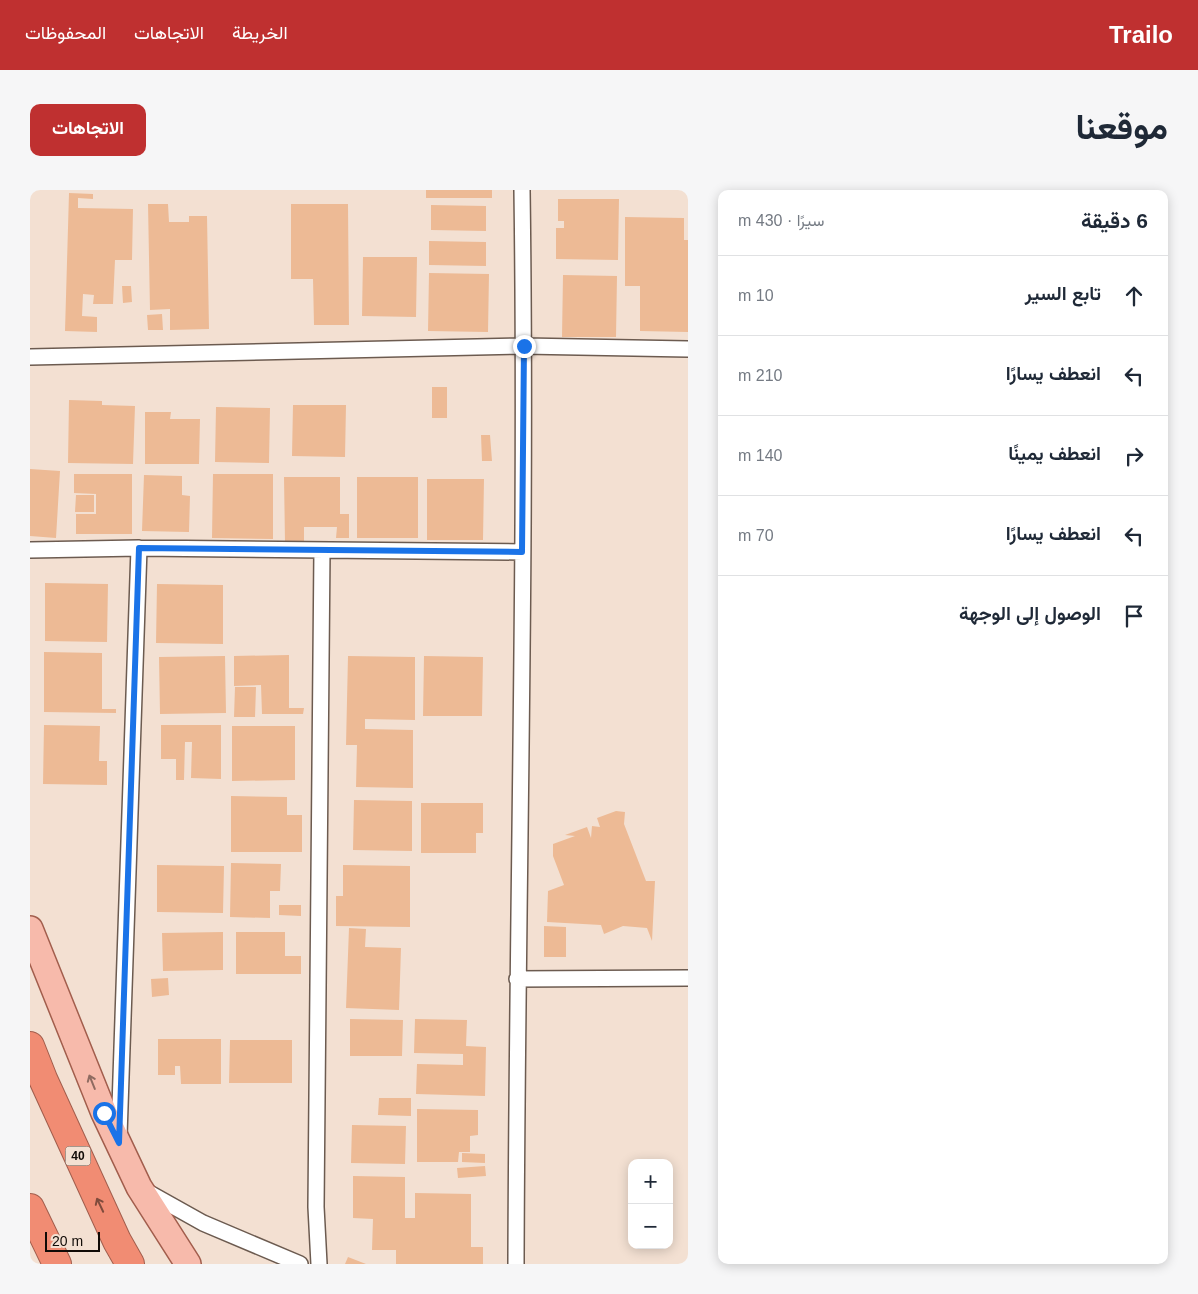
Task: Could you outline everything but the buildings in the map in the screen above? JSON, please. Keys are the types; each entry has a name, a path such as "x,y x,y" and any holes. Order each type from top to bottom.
{"highway":[{"name":"40","path":"30,1046 43,1079 117,1241 130,1264"},
{"path":"30,1208 57,1264"}],"main road":[{"path":"30,929 104,1113 138,1187 188,1264"}],"street":[{"path":"516,1264 524,346 522,190"},
{"path":"30,357 524,346 688,348"},
{"path":"30,550 139,548 522,552"},
{"path":"119,1143 139,548"},
{"path":"319,1264 316,1207 322,550"},
{"path":"517,979 688,978"},
{"path":"138,1187 203,1223 300,1264"}],"route":[{"path":"104,1113 119,1143 139,548 522,552 524,346"}]}
